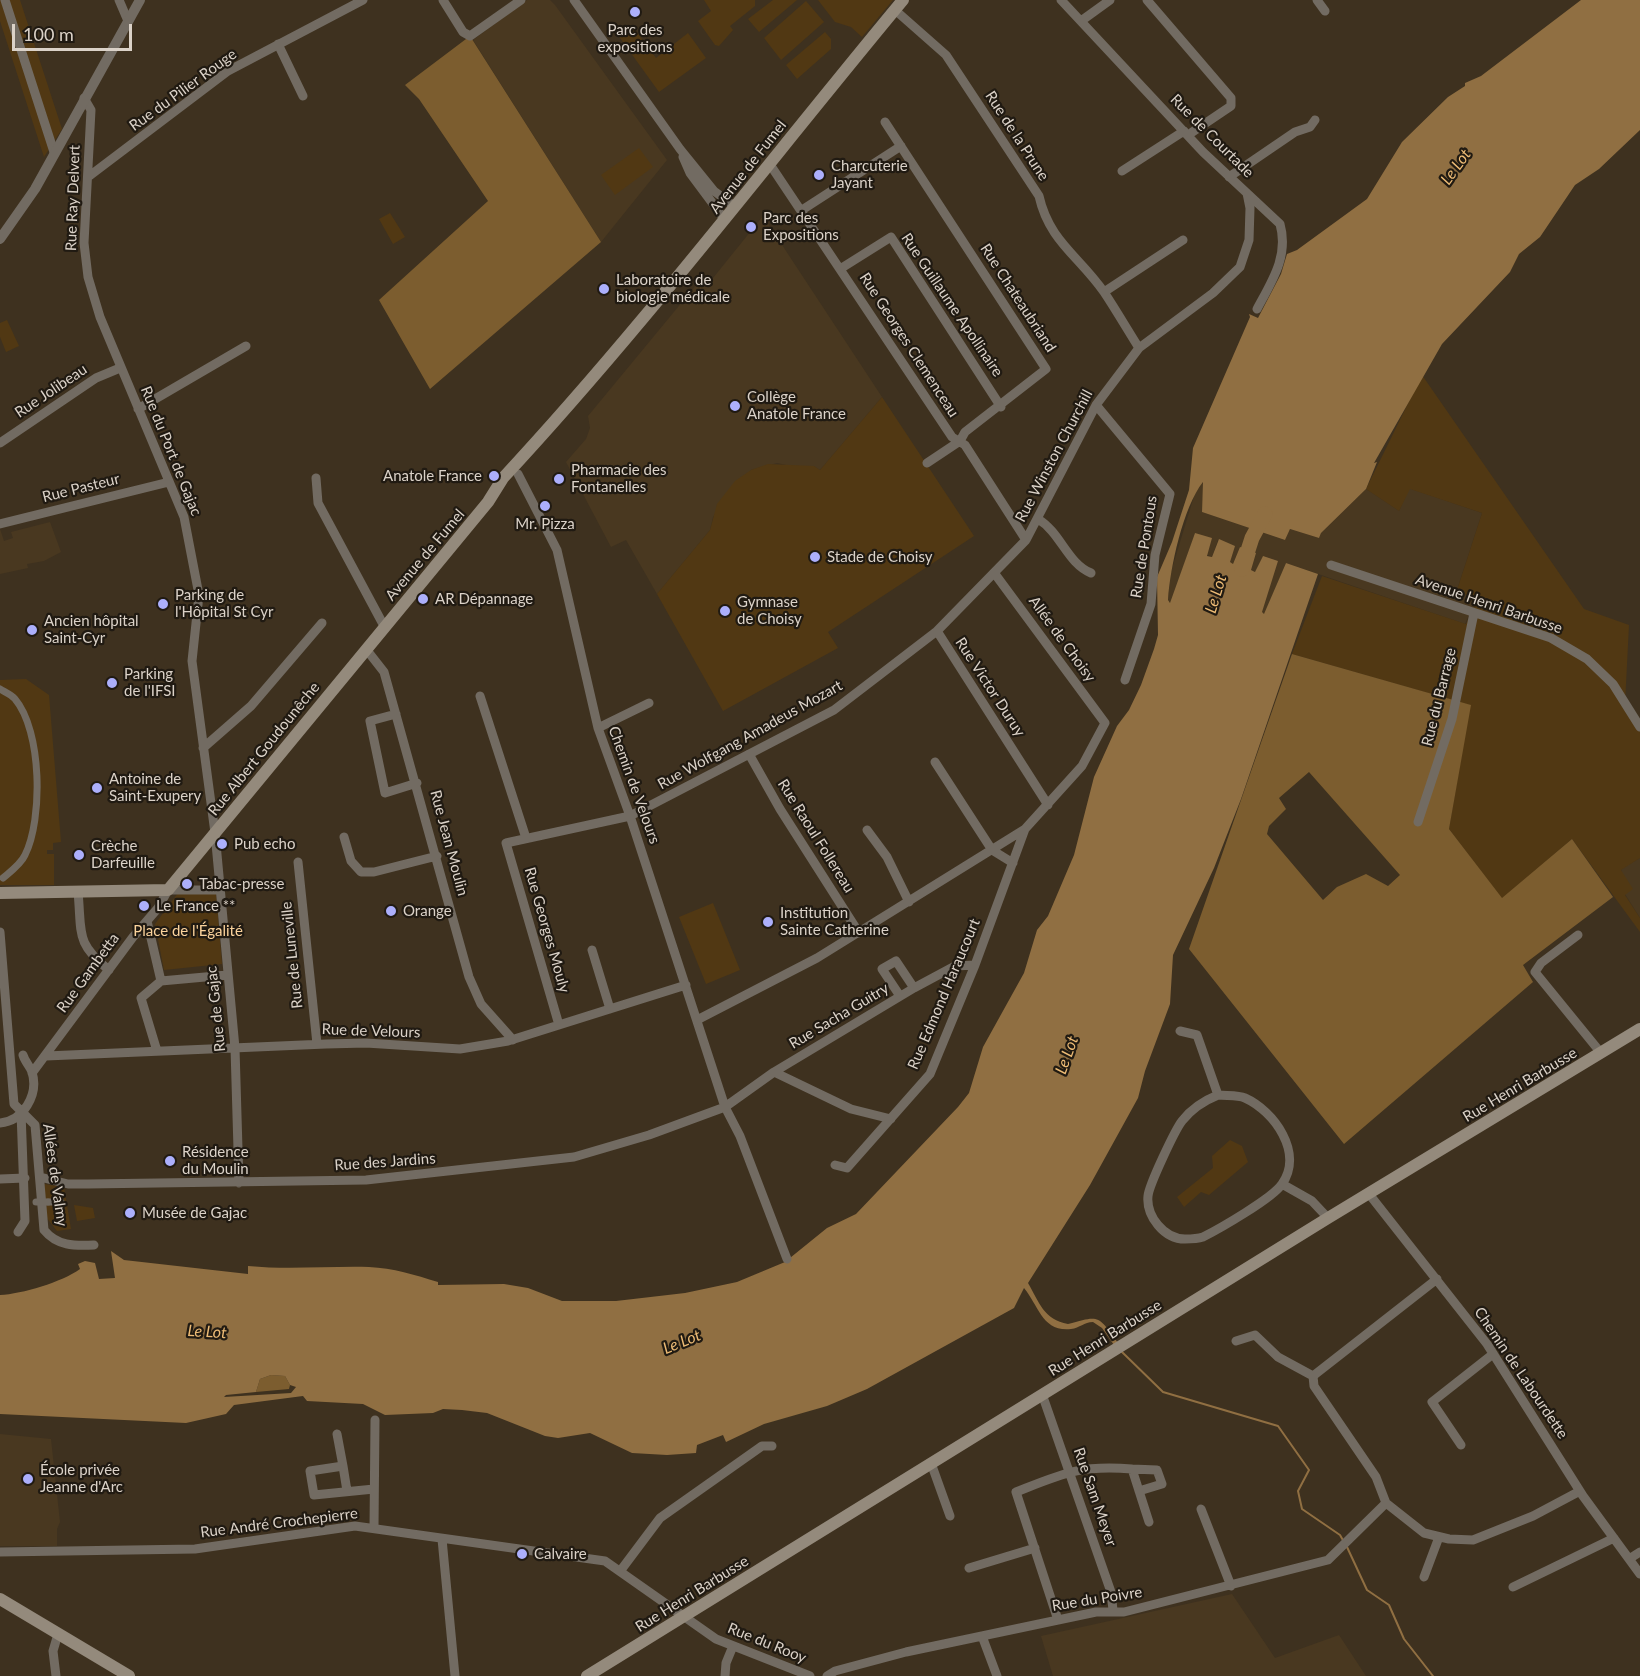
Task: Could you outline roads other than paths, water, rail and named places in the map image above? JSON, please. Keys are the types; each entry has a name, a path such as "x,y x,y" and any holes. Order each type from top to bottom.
{"main road":[{"name":"Avenue de Fumel","path":"384,626 725,220 734,206 903,0"},
{"name":"Rue Albert Goudounêche","path":"168,890 384,626"},
{"path":"0,893 168,890"},
{"name":"Rue Henri Barbusse","path":"587,1676 1328,1218 1640,1029"},
{"path":"0,1599 129,1676"}],"street":[{"path":"5,0 54,152"},
{"path":"119,0 128,21"},
{"path":"0,239 35,189 140,0"},
{"name":"Rue du Pilier Rouge","path":"88,177 228,71 363,0"},
{"path":"443,0 463,32 470,36 521,0"},
{"path":"574,0 680,149 714,191 734,206"},
{"name":"Rue de Courtade","path":"1061,0 1229,177 1280,224 1285,240 1280,266 1257,309"},
{"path":"1081,21 1110,0"},
{"path":"1122,171 1231,106 1231,98 1147,0"},
{"path":"1317,0 1325,11"},
{"name":"Rue de la Prune","path":"895,10 932,40 946,55 1039,196 1044,218 1060,243 1074,254 1104,292 1139,348"},
{"path":"278,44 303,96"},
{"name":"Rue Ray Delvert","path":"84,98 91,110 84,243 88,277 100,317 120,368"},
{"path":"1229,177 1295,132 1310,127 1315,120"},
{"name":"Rue Chateaubriand","path":"885,122 1046,369 1001,407 965,432 960,441 927,463"},
{"path":"802,210 901,146"},
{"path":"680,149 690,172 725,220"},
{"name":"Rue Georges Clemenceau","path":"769,163 952,437 960,441 1026,540"},
{"name":"Rue Winston Churchill","path":"1026,540 1096,405 1139,348 1213,293 1240,267 1249,240 1250,208 1247,193"},
{"name":"Rue Guillaume Apollinaire","path":"840,268 891,237 1001,407"},
{"path":"1104,292 1183,240"},
{"path":"138,409 246,346"},
{"name":"Rue du Port de Gajac","path":"120,368 184,517 199,595 192,661 215,833"},
{"name":"Rue Jolibeau","path":"0,443 96,378 120,368"},
{"name":"Rue de Pontous","path":"1096,405 1170,494 1155,555 1151,604 1125,680"},
{"name":"Chemin de Velours","path":"515,471 557,550 598,728 630,816 725,1107 740,1136 787,1259"},
{"path":"316,478 318,503 384,626"},
{"name":"Rue Pasteur","path":"0,524 169,482"},
{"path":"1038,519 1048,525 1080,568 1091,573"},
{"name":"Rue Victor Duruy","path":"1026,540 937,631 1048,805"},
{"name":"Avenue Henri Barbusse","path":"1331,565 1551,638 1587,659 1613,684 1640,727"},
{"name":"Allée de Choisy","path":"995,574 1105,723 1082,766 1048,805"},
{"name":"Rue du Barrage","path":"1418,822 1452,719 1474,613"},
{"path":"203,748 251,706 322,623"},
{"name":"Rue Wolfgang Amadeus Mozart","path":"506,843 630,816 834,710 937,631"},
{"name":"Rue Jean Moulin","path":"366,649 384,672 470,977 482,1004 513,1040"},
{"path":"0,689 15,699 30,728 36,769 37,807 32,840 24,858 3,878"},
{"path":"480,696 526,838"},
{"path":"598,728 649,703"},
{"path":"396,714 370,721 385,793 417,783"},
{"name":"Rue Raoul Follereau","path":"749,754 780,809 859,933"},
{"path":"935,762 992,850 1013,863"},
{"name":"Rue Edmond Haraucourt","path":"835,1165 847,1168 930,1074 975,965 1025,829 1048,805"},
{"path":"697,1020 817,958 1025,829"},
{"path":"867,830 887,857 909,902"},
{"name":"Rue de Gajac","path":"215,833 235,1048 239,1183"},
{"path":"344,837 351,861 361,872 374,872 437,856"},
{"name":"Rue Georges Mouly","path":"506,843 559,1025"},
{"name":"Rue de Luneville","path":"298,862 317,1044"},
{"path":"168,890 220,890"},
{"name":"Rue Gambetta","path":"32,1073 168,890"},
{"path":"78,892 84,944 89,954 109,970"},
{"path":"147,921 159,983"},
{"path":"0,932 9,1058 17,1115"},
{"path":"1578,935 1541,963 1535,972 1601,1053"},
{"path":"592,950 610,1009"},
{"path":"900,996 882,969 896,961 914,988"},
{"name":"Rue Sacha Guitry","path":"725,1107 774,1072 914,988 955,966 975,965"},
{"path":"157,1051 141,998 159,983 227,975"},
{"name":"Rue de Velours","path":"46,1056 366,1043 460,1049 513,1040 686,985"},
{"path":"1180,1031 1197,1035 1218,1095"},
{"path":"0,1123 17,1115 28,1106 34,1090 32,1073 23,1055"},
{"path":"774,1072 851,1109 891,1119"},
{"path":"1218,1095 1244,1097 1264,1111 1281,1132 1289,1151 1282,1184 1253,1207 1200,1238 1177,1239 1160,1229 1151,1215 1148,1196 1181,1122 1201,1102 1218,1095"},
{"name":"Rue des Jardins","path":"40,1177 68,1184 366,1180 573,1157 649,1135 725,1107"},
{"name":"Allées de Valmy","path":"18,1232 25,1221 25,1202 17,1115 29,1117 35,1125 44,1230 51,1238 69,1246 94,1245"},
{"path":"0,1179 24,1178"},
{"path":"1282,1184 1312,1201 1328,1218"},
{"name":"Chemin de Labourdette","path":"1370,1194 1493,1354 1580,1491 1640,1574"},
{"path":"25,1202 61,1202"},
{"path":"1313,1376 1437,1279"},
{"path":"1236,1341 1255,1335 1278,1357 1313,1376"},
{"path":"1461,1445 1432,1402 1493,1354"},
{"path":"1313,1376 1314,1386 1376,1477 1386,1503 1424,1533 1439,1537 1473,1540 1533,1516 1580,1491"},
{"name":"Rue Sam Meyer","path":"1042,1394 1071,1470 1111,1592 1113,1610"},
{"path":"374,1528 375,1420"},
{"path":"337,1434 347,1491"},
{"path":"621,1570 660,1518 762,1446 772,1446"},
{"path":"931,1463 951,1516"},
{"path":"343,1466 310,1471 314,1495 374,1488"},
{"path":"1059,1620 1016,1492 1071,1470 1095,1467 1157,1470 1162,1484 1139,1491"},
{"path":"1132,1469 1149,1522"},
{"name":"Rue du Poivre","path":"827,1676 835,1671 906,1652 1113,1610 1124,1612 1328,1560 1386,1503"},
{"path":"1202,1509 1231,1586"},
{"name":"Rue André Crochepierre","path":"0,1552 195,1549 355,1526 605,1561 621,1570 685,1617"},
{"path":"1424,1577 1439,1537"},
{"path":"1513,1587 1614,1538"},
{"path":"442,1539 455,1676"},
{"path":"969,1568 1035,1548"},
{"path":"1629,1559 1640,1552"},
{"name":"Rue du Rooy","path":"685,1617 716,1639 810,1676"},
{"path":"55,1671 53,1651 58,1634"},
{"path":"982,1635 997,1676"},
{"path":"725,1676 726,1663 733,1646"}],"water":[{"path":"1581,0 1640,0 1640,130 1599,169 1575,185 1540,237 1519,254 1510,272 1442,344 1374,463 1377,462 1366,489 1321,533 1319,538 1290,529 1285,540 1202,512 1203,482 1189,506 1175,555 1169,587 1168,600 1170,603 1195,533 1212,538 1207,556 1212,557 1219,539 1235,546 1230,562 1233,564 1240,547 1256,553 1251,570 1255,572 1263,556 1278,561 1262,612 1264,614 1286,563 1318,574 1241,799 1214,868 1173,955 1170,1004 1145,1071 1138,1098 1090,1185 1028,1283 1043,1309 1053,1319 1068,1324 1086,1319 1098,1320 1118,1343 1114,1345 1102,1328 1093,1322 1071,1329 1061,1329 1047,1322 1024,1288 1014,1308 867,1389 827,1406 764,1424 726,1442 723,1435 697,1445 696,1453 667,1455 632,1453 590,1433 558,1438 545,1436 487,1413 443,1409 433,1413 385,1415 363,1404 307,1401 303,1396 234,1405 226,1414 186,1423 0,1414 0,1295 53,1283 80,1269 78,1264 85,1261 95,1263 99,1279 115,1278 111,1251 124,1260 248,1274 248,1266 378,1268 421,1277 438,1282 438,1285 504,1284 528,1288 562,1301 616,1301 685,1293 737,1282 785,1262 827,1228 856,1214 969,1093 983,1047 1024,973 1037,930 1048,916 1074,855 1094,777 1117,726 1129,710 1141,685 1154,649 1158,635 1157,577 1172,542 1189,490 1193,448 1250,317 1249,314 1258,318 1281,274 1287,254 1297,250 1367,199 1402,142 1448,97 1465,86 1465,83 1481,76","holes":["271,1375 285,1376 290,1385 296,1387 291,1393 224,1397 256,1392 260,1379"]}],"waterway":[{"name":"Le Lot","path":"1242,569 1252,538 1265,514"},
{"path":"1122,1352 1163,1392 1278,1426 1309,1470 1298,1491 1302,1509 1340,1535 1344,1542"},
{"path":"1347,1547 1367,1590 1389,1605 1404,1639 1433,1676"}],"place":[{"name":"Parc des expositions","path":"635,12"},
{"name":"Charcuterie Jayant","path":"819,175"},
{"name":"Parc des Expositions","path":"751,227"},
{"name":"Laboratoire de biologie médicale","path":"604,289"},
{"name":"Collège Anatole France","path":"735,406"},
{"name":"Anatole France","path":"494,476"},
{"name":"Pharmacie des Fontanelles","path":"559,479"},
{"name":"Mr. Pizza","path":"545,506"},
{"name":"Stade de Choisy","path":"815,557"},
{"name":"AR Dépannage","path":"423,599"},
{"name":"Parking de l'Hôpital St Cyr","path":"163,604"},
{"name":"Gymnase de Choisy","path":"725,611"},
{"name":"Ancien hôpital Saint-Cyr","path":"32,630"},
{"name":"Parking de l'IFSI","path":"112,683"},
{"name":"Antoine de Saint-Exupery","path":"97,788"},
{"name":"Pub echo","path":"222,844"},
{"name":"Crèche Darfeuille","path":"79,855"},
{"name":"Tabac-presse","path":"187,884"},
{"name":"Le France **","path":"144,906"},
{"name":"Orange","path":"391,911"},
{"name":"Institution Sainte Catherine","path":"768,922"},
{"name":"Résidence du Moulin","path":"170,1161"},
{"name":"Musée de Gajac","path":"130,1213"},
{"name":"École privée Jeanne d'Arc","path":"28,1479"},
{"name":"Calvaire","path":"522,1554"}],"park label":[{"name":"Place de l'Égalité","path":"188,931"}]}
